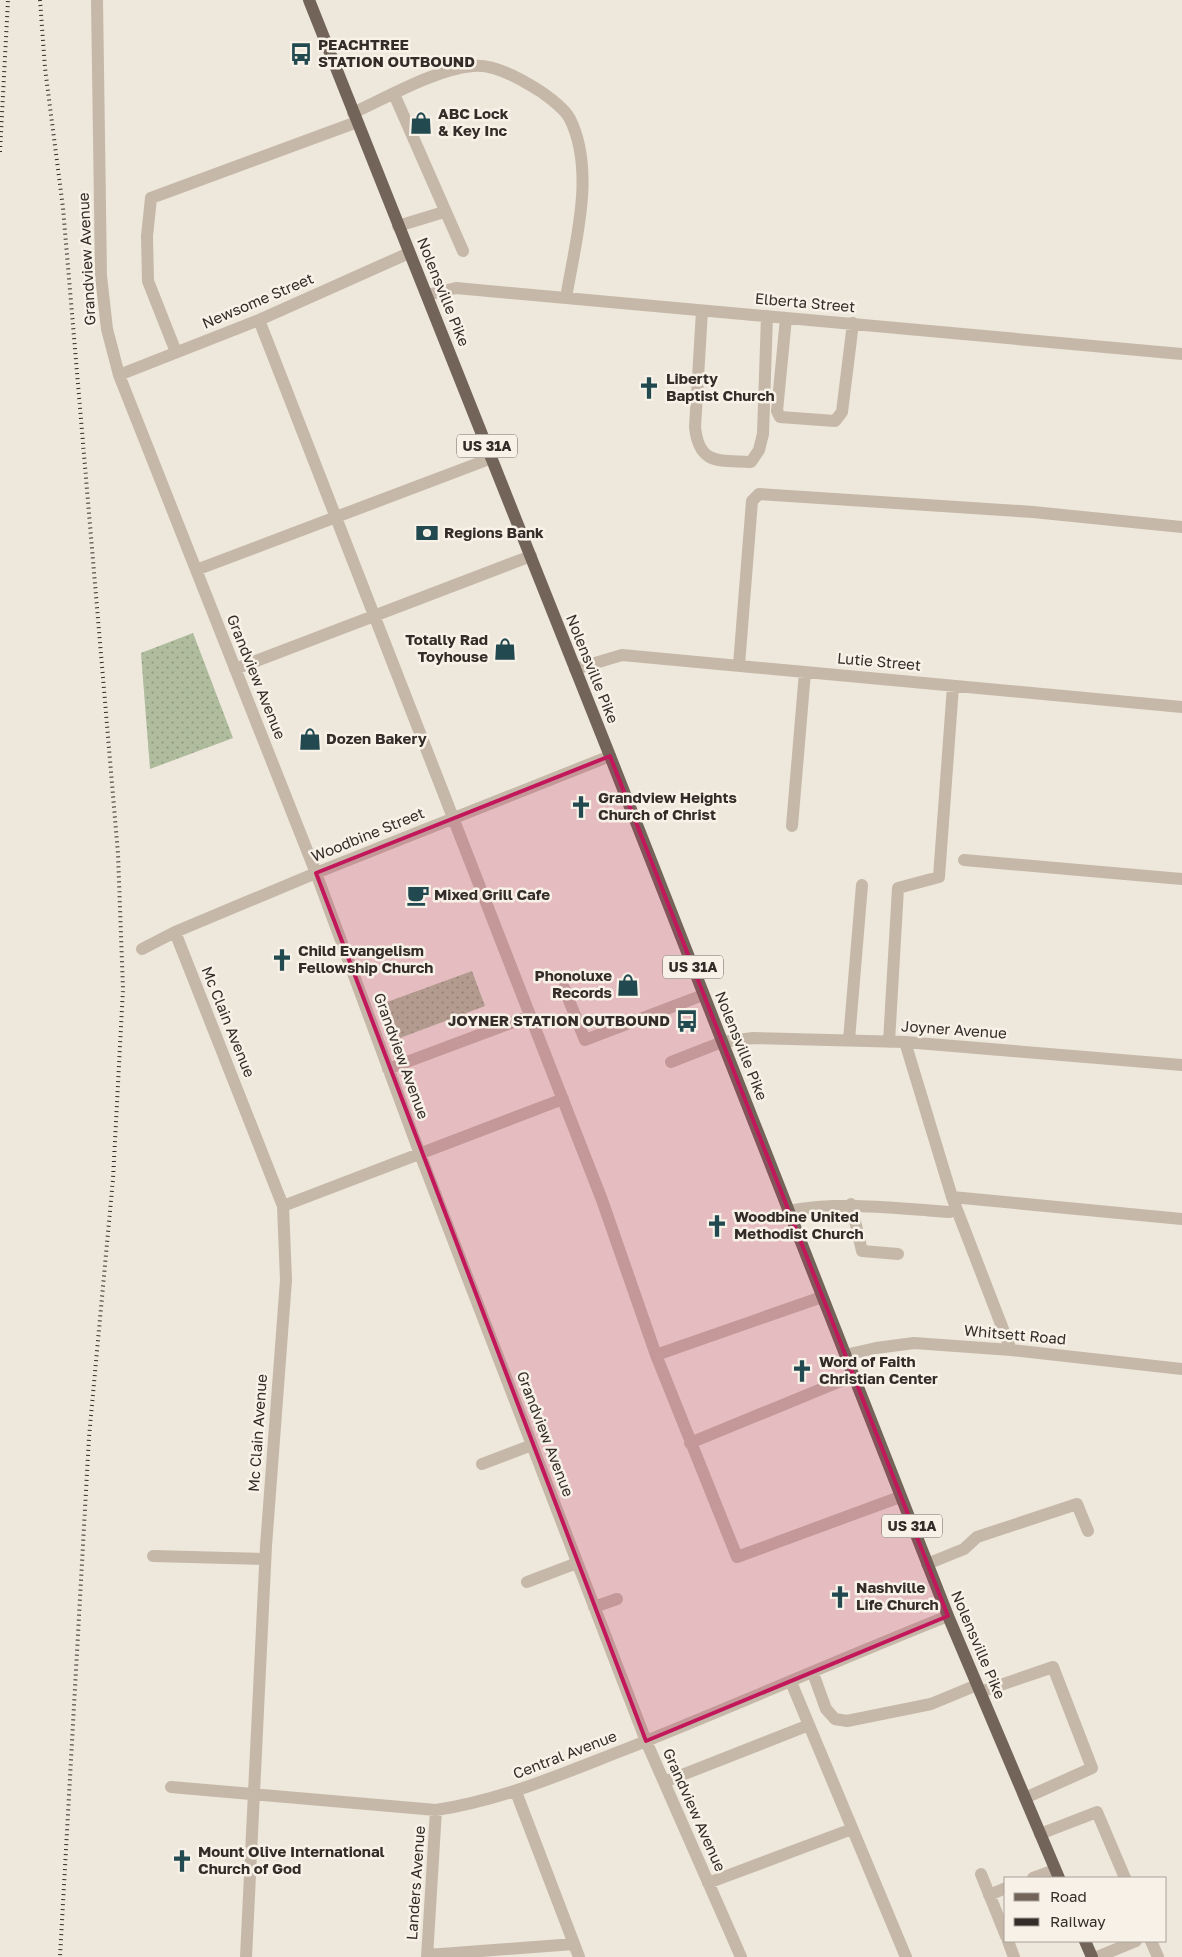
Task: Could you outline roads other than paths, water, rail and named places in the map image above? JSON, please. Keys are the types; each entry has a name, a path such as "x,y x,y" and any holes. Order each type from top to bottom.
{"main road":[{"name":"Nolensville Pike","path":"308,0 610,756 927,1564 1057,1874"},
{"path":"1085,1942 1092,1957"}],"street":[{"name":"Grandview Avenue","path":"97,0 101,276 107,329 119,375 316,873 420,1154 646,1741 741,1957"},
{"path":"176,352 148,281 147,236 151,198 355,118 394,94 433,77 474,65 518,78 544,93 570,118 582,160 581,216 566,298"},
{"path":"394,94 444,212 463,251"},
{"path":"398,226 444,212"},
{"name":"Newsome Street","path":"119,375 258,320 409,253"},
{"name":"Elberta Street","path":"427,295 456,288 1182,354"},
{"path":"702,310 695,427 697,441 702,452 712,460 751,462 759,450 763,434 767,316"},
{"path":"786,318 777,411 780,417 789,418 835,422 842,412 853,324"},
{"path":"258,320 375,614 602,1200 656,1356 738,1558 900,1496"},
{"path":"196,570 492,458"},
{"path":"739,665 752,501 759,494 1033,512 1182,527"},
{"path":"235,669 530,556"},
{"name":"Lutie Street","path":"574,669 622,654 1182,707"},
{"path":"792,826 805,672"},
{"path":"889,1042 898,888 939,877 954,686"},
{"name":"Woodbine Street","path":"142,949 175,932 316,873 610,756"},
{"path":"964,860 1182,879"},
{"path":"849,1040 862,885"},
{"name":"Mc Clain Avenue","path":"175,932 283,1206 286,1280 265,1559 246,1957"},
{"path":"564,988 585,1040 704,995"},
{"path":"388,1069 530,1016"},
{"name":"Joyner Avenue","path":"671,1062 722,1042 753,1038 905,1042 1182,1065"},
{"path":"905,1042 952,1197 1011,1350"},
{"path":"283,1206 563,1099"},
{"path":"952,1197 1182,1219"},
{"path":"788,1211 819,1205 851,1204 950,1212"},
{"path":"851,1204 862,1251 898,1254"},
{"path":"656,1356 822,1297"},
{"name":"Whitsett Road","path":"845,1355 876,1348 914,1343 1011,1350 1182,1369"},
{"path":"690,1443 853,1376"},
{"path":"482,1464 532,1445"},
{"path":"927,1564 964,1549 977,1537 1078,1504 1088,1531"},
{"path":"153,1556 265,1559"},
{"path":"527,1582 578,1563"},
{"path":"594,1607 617,1599"},
{"name":"Central Avenue","path":"171,1788 436,1810 471,1805 516,1792 646,1741 948,1616"},
{"path":"813,1673 826,1709 835,1719 847,1722 931,1704 1053,1667 1092,1768 1025,1798"},
{"path":"791,1682 906,1957"},
{"path":"664,1782 809,1725"},
{"path":"516,1792 579,1957"},
{"name":"Landers Avenue","path":"428,1956 436,1810"},
{"path":"1040,1834 1097,1812 1125,1877"},
{"path":"708,1883 852,1829"},
{"path":"981,1874 1004,1931"},
{"path":"1039,1877 1057,1874"},
{"path":"989,1894 1004,1889"},
{"path":"1008,1942 1014,1957"},
{"path":"1096,1957 1134,1942"},
{"path":"1151,1942 1158,1957"},
{"path":"428,1956 574,1944"}],"railway":[{"path":"0,152 8,0"},
{"path":"40,0 45,68 63,208 118,854 123,989 113,1179 89,1437 60,1957"}],"place":[{"name":"PEACHTREE STATION OUTBOUND","path":"301,54"},
{"name":"ABC Lock & Key Inc","path":"421,123"},
{"name":"Liberty Baptist Church","path":"649,388"},
{"name":"Regions Bank","path":"427,533"},
{"name":"Totally Rad Toyhouse","path":"505,649"},
{"name":"Dozen Bakery","path":"310,739"},
{"name":"Grandview Heights Church of Christ","path":"581,807"},
{"name":"Mixed Grill Cafe","path":"418,895"},
{"name":"Child Evangelism Fellowship Church","path":"282,960"},
{"name":"Phonoluxe Records","path":"628,985"},
{"name":"JOYNER STATION OUTBOUND","path":"687,1021"},
{"name":"Woodbine United Methodist Church","path":"717,1226"},
{"name":"Word of Faith Christian Center","path":"802,1371"},
{"name":"Nashville Life Church","path":"840,1597"},
{"name":"Mount Olive International Church of God","path":"182,1861"}]}
